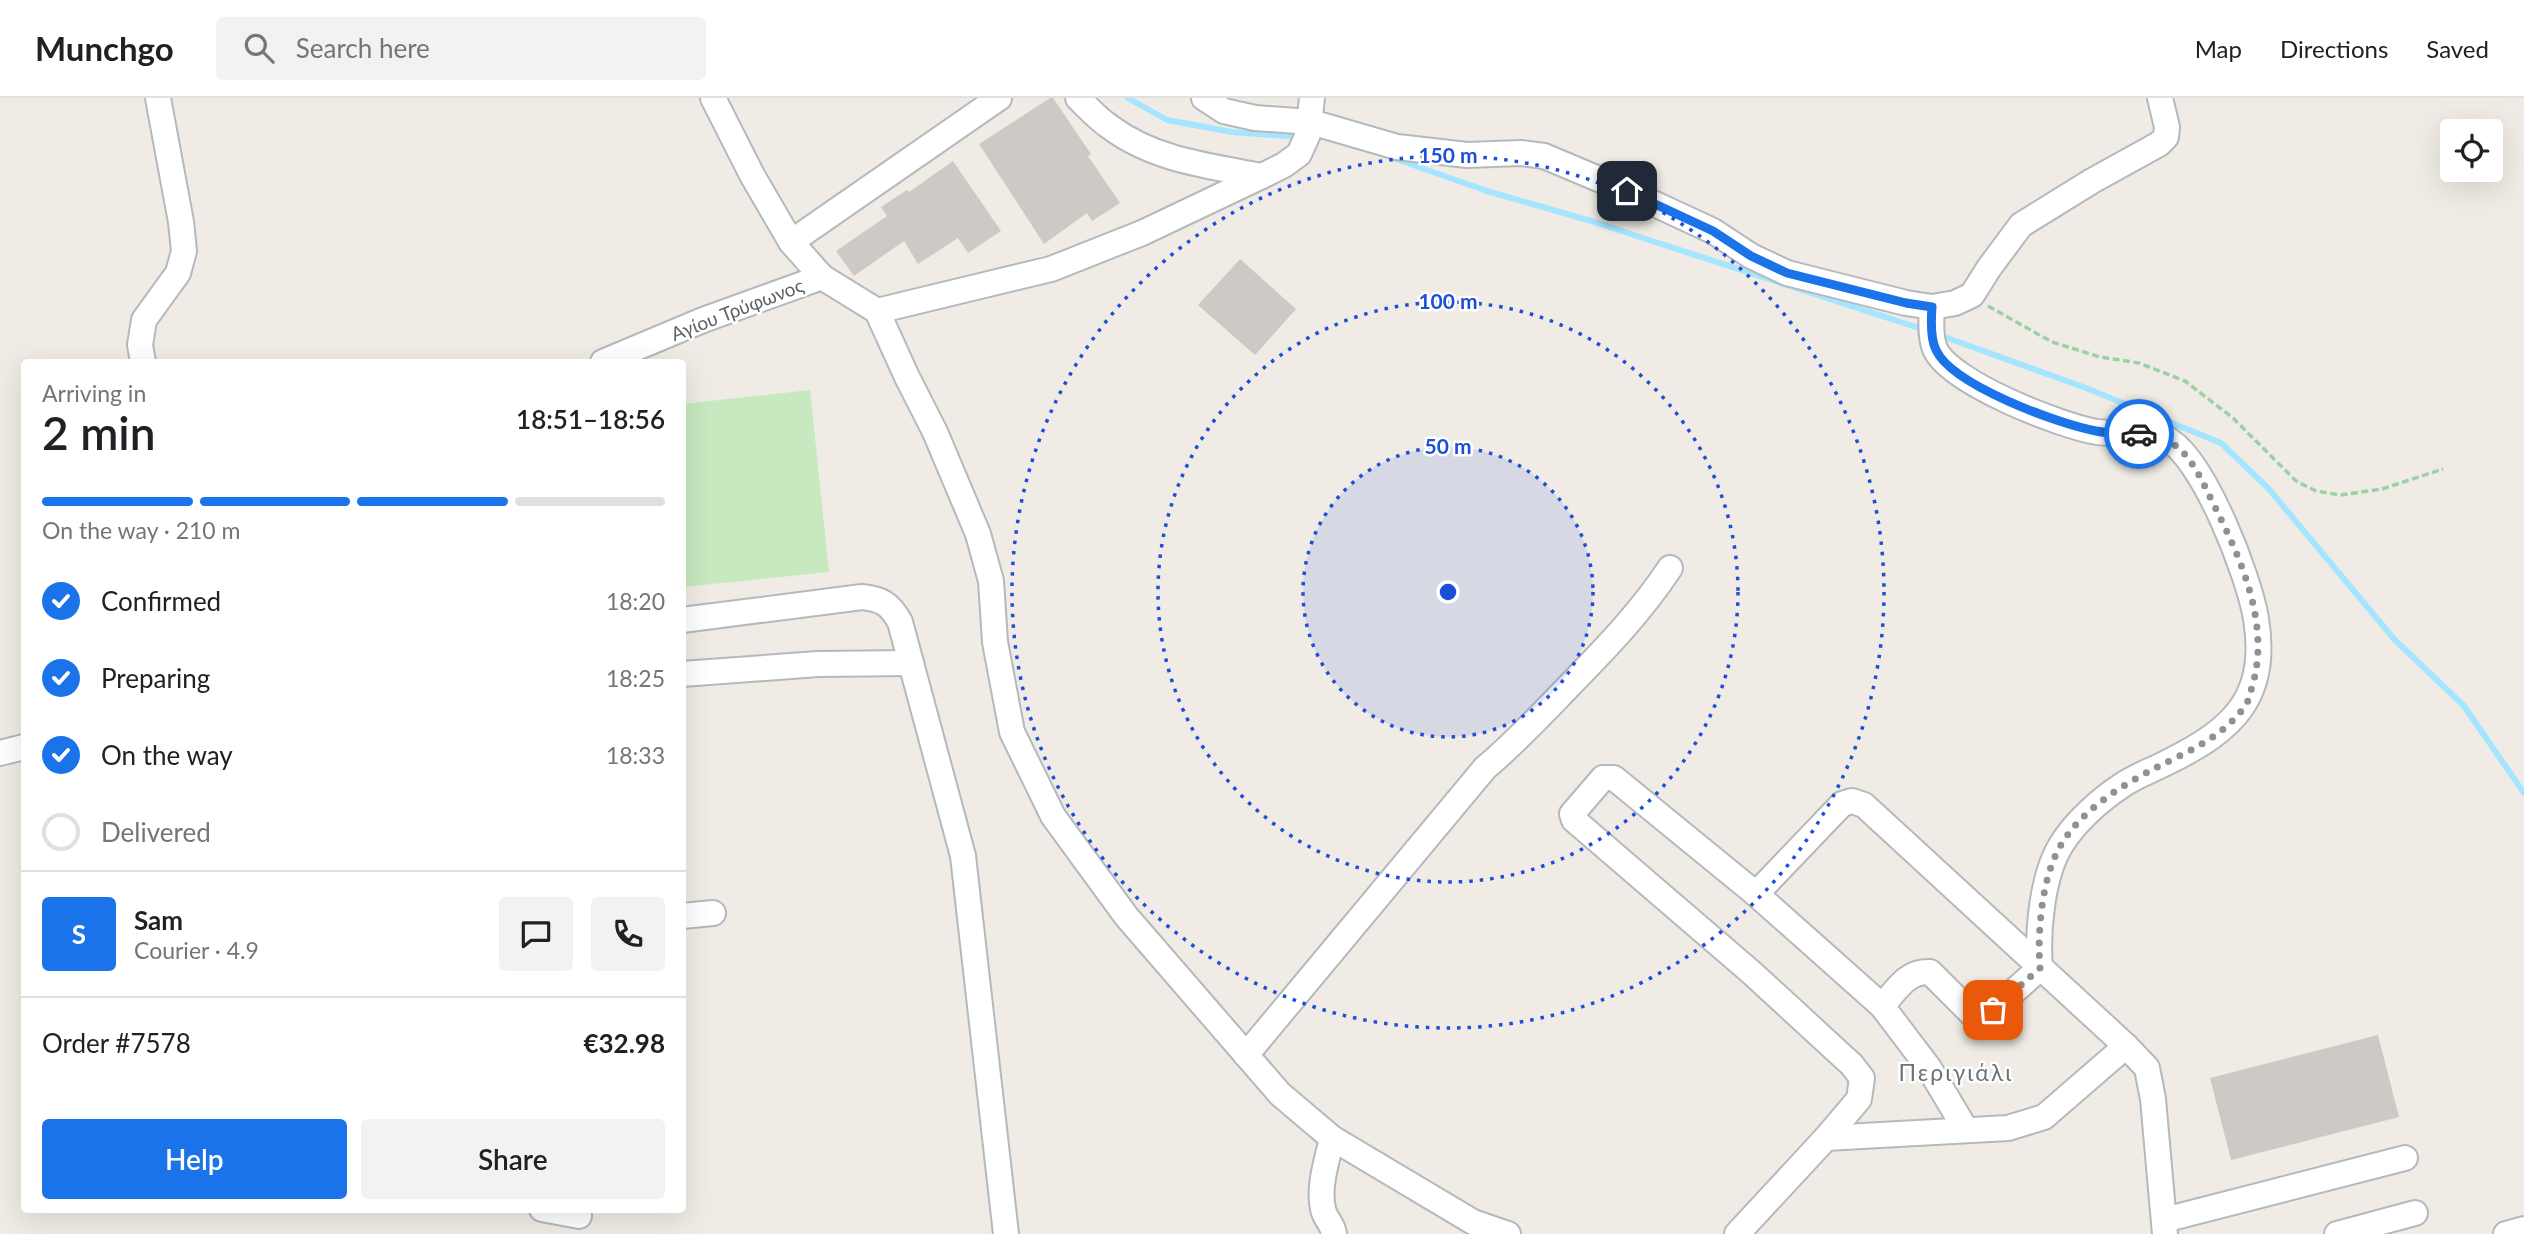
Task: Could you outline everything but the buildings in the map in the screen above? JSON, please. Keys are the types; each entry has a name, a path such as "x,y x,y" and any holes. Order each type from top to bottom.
{"street":[{"path":"143,359 141,345 144,320 178,273 184,251 158,98"},
{"path":"713,98 752,175 791,242 822,277"},
{"path":"791,242 999,98"},
{"path":"1078,98 1110,127 1151,150 1176,160 1262,176"},
{"path":"1204,98 1224,111 1397,147 1467,155 1521,153 1544,156 1713,231 1751,256 1787,273 1906,303 1932,315"},
{"path":"1932,315 1972,295 2021,225 2159,144 2166,137 2167,127 2160,98"},
{"path":"1308,127 1284,165 1142,233 1051,269 877,311 935,432 978,534 991,581 995,642 1012,732 1054,816 1126,916 1280,1094 1332,1138 1473,1222 1508,1234"},
{"name":"Αγίου Τρύφωνος","path":"610,359 703,320 822,277 877,311"},
{"path":"1882,1006 1911,974 1930,972 1972,1014 1993,1010 2040,968 2039,920 2051,871 2061,845 2082,819 2122,785 2194,749 2228,726 2246,705 2256,674 2258,657 2257,620 2245,575 2233,542 2197,472 2184,453 2166,438 2150,434 2097,432 2059,421 2000,397 1960,375 1942,359 1935,348 1932,315"},
{"path":"1247,1055 1485,768 1509,748 1613,640 1645,605 1670,568"},
{"path":"686,619 862,597 878,599 892,607 900,622 962,856 1006,1234"},
{"path":"686,674 818,664 911,663"},
{"path":"0,753 21,748"},
{"path":"1737,1234 1859,1099 1862,1078 1852,1065 1752,972 1574,820 1572,814 1603,778 1614,778 1756,894 1882,1006 1929,1068 1966,1130"},
{"path":"1756,894 1842,804 1852,801 1864,805 2147,1068 2153,1099 2165,1227 2405,1158"},
{"path":"686,916 713,913"},
{"path":"1826,1138 2008,1128 2043,1117 2126,1046"},
{"path":"1332,1138 1320,1194 1324,1214 1334,1229 1334,1234"},
{"path":"563,1213 579,1216"},
{"path":"2337,1234 2415,1213"},
{"path":"2507,1234 2524,1229"}],"path":[{"path":"1972,295 2052,342 2100,357 2139,363 2185,381 2233,418 2296,481 2316,491 2340,495 2382,489 2443,469"}],"green space":[{"path":"810,390 829,572 686,587 686,404"}],"waterway":[{"path":"1128,98 1167,120 1232,132 1301,137"},
{"path":"1393,158 1487,191 1591,221 1925,330"},
{"path":"1939,335 2086,388 2221,443 2268,488 2394,639 2464,706 2524,793"}],"way so far":[{"path":"1993,1010 2040,968 2039,920 2051,871 2061,845 2082,819 2122,785 2194,749 2228,726 2246,705 2256,674 2257,620 2233,542 2197,472 2184,453 2166,438 2139,434"}],"district":[{"name":"Περιγιάλι","path":"1956,1072"}],"route":[{"path":"1627,191 1713,231 1751,256 1787,273 1932,307 1935,348 1942,359 1960,375 2000,397 2059,421 2097,432 2139,434"}]}
